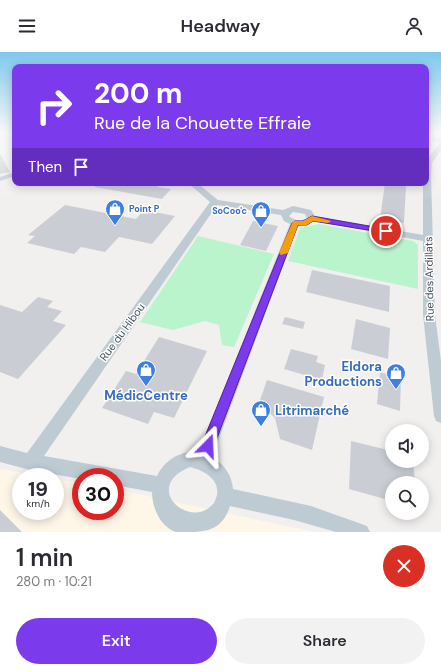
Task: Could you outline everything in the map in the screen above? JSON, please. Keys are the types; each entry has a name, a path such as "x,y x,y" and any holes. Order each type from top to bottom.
{"street":[{"path":"0,179 12,175"},
{"path":"196,186 215,202 285,213 289,210 301,209 308,212 312,218"},
{"name":"Rue des Ardillats","path":"427,186 429,315 441,416"},
{"name":"Rue du Hibou","path":"30,462 51,430 215,202"},
{"path":"285,213 288,220 295,223 304,223 312,218 428,239"},
{"path":"202,460 295,223"},
{"path":"0,454 30,462 162,485"},
{"path":"190,459 202,460 217,468 224,481 226,496 220,510 209,521 192,527 179,528 164,510 161,499 162,485 166,474 175,465 190,459"},
{"path":"226,496 289,508 334,521 361,532"}],"shaded area":[{"path":"0,470 12,471 12,520 64,520 64,480 72,482 72,520 124,520 124,491 314,532 0,532"}],"green space":[{"path":"319,224 413,241 418,245 418,289 288,261 300,228"},
{"path":"198,236 274,254 234,347 222,345 219,325 205,321 173,330 140,322"}],"building":[{"path":"0,155 1,155 10,172 0,174"},
{"path":"158,186 157,187 171,189 162,199 95,187"},
{"path":"385,186 406,186 404,223 380,219"},
{"path":"65,205 136,219 144,210 175,216 152,244 119,237 105,252 81,247 74,254 27,243 35,236 28,235"},
{"path":"253,221 278,226 266,251 240,245"},
{"path":"312,270 390,286 389,312 306,292"},
{"path":"38,297 53,301 47,307 62,311 53,321 66,325 18,379 0,372 0,305 22,312"},
{"path":"285,317 305,322 303,329 282,324"},
{"path":"356,319 390,328 388,359 351,349"},
{"path":"159,337 207,351 174,418 154,412 148,424 102,408 126,371 136,374"},
{"path":"291,349 318,356 316,362 325,365 322,380 284,369"},
{"path":"380,372 401,378 400,411 377,404"},
{"path":"267,380 324,397 312,450 280,439 275,418 259,403"},
{"path":"351,441 385,449 385,468 414,468 414,476 385,476 385,499 349,489"},
{"path":"0,510 22,532 0,532"}],"slow traffic":[{"path":"283,253 295,223 308,222 312,218 328,221"}],"place":[{"name":"Point P","path":"115,226"},
{"name":"SoCoo'c","path":"261,228"},
{"name":"MédicCentre","path":"146,387"},
{"name":"Eldora Productions","path":"396,390"},
{"name":"Litrimarché","path":"261,427"}],"route":[{"path":"208,446 295,223 308,222 312,218 386,231"}]}
